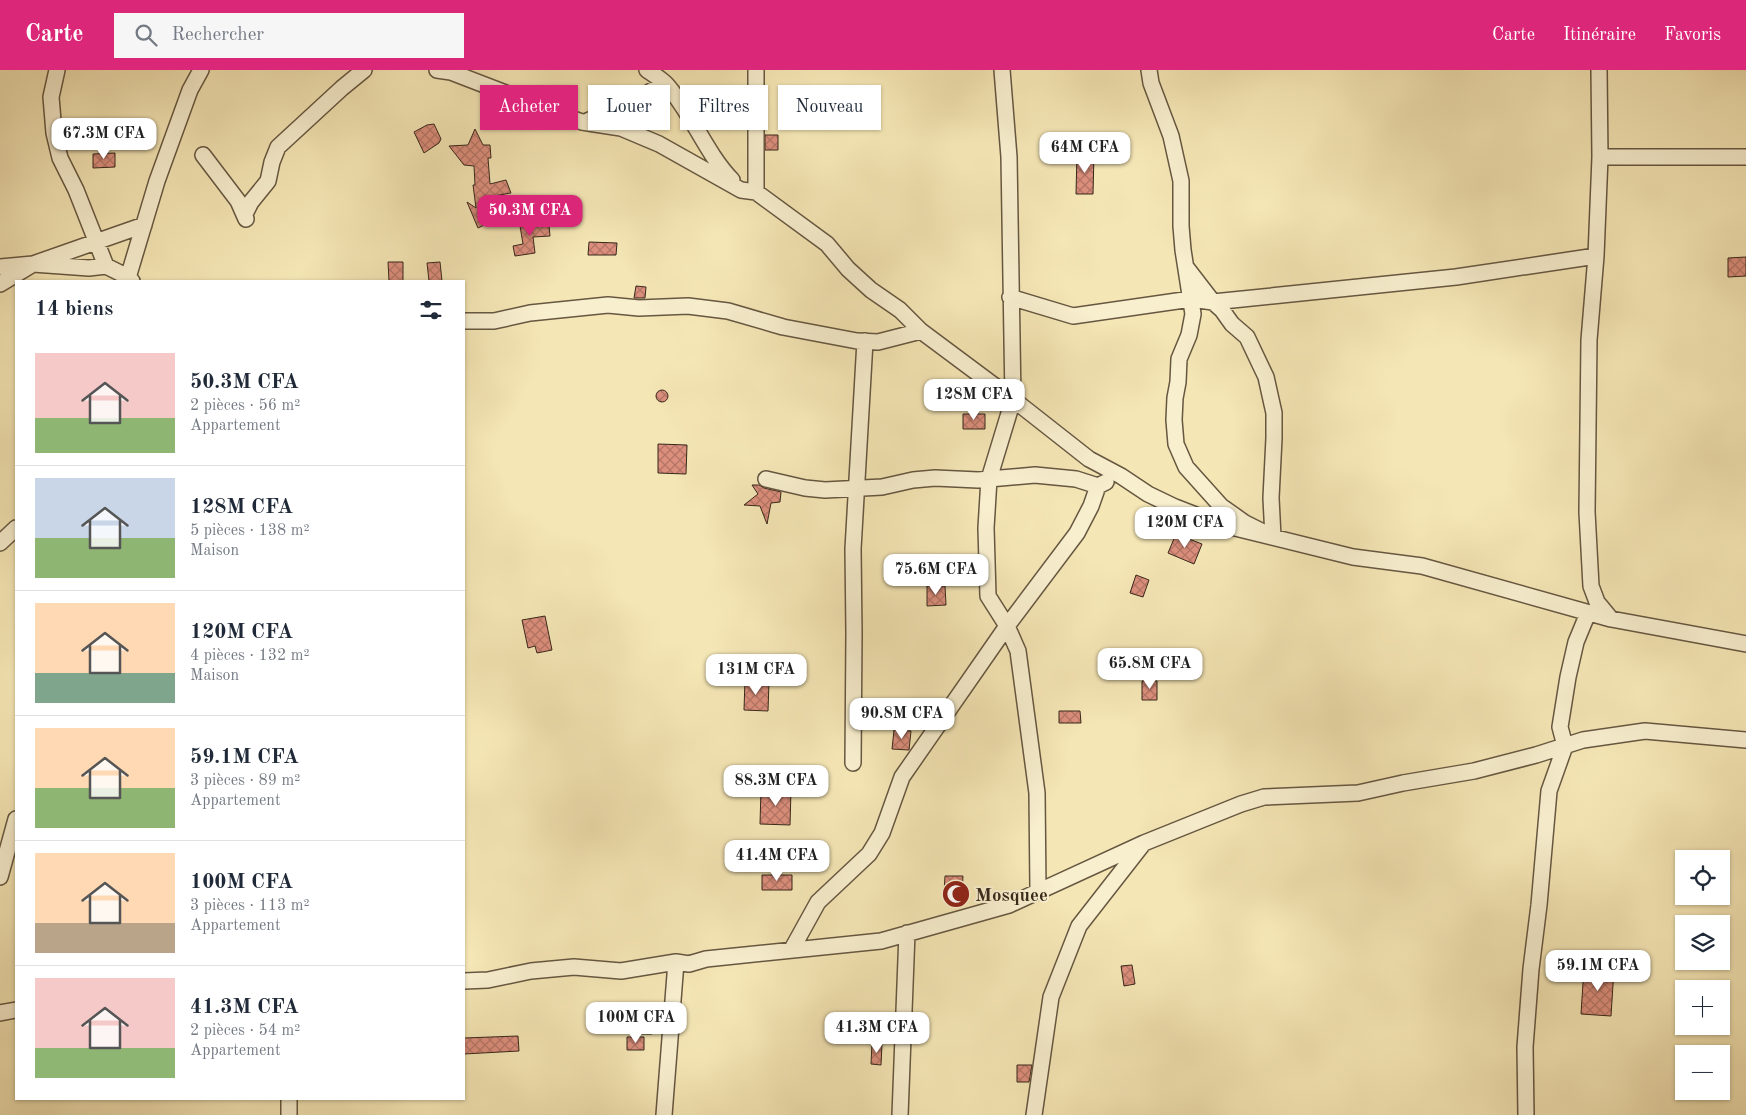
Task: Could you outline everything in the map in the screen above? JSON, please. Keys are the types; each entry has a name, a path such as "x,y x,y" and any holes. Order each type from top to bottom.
{"street":[{"path":"57,70 51,97 54,133 60,158 76,190 106,266 129,280 157,181 190,90 201,70"},
{"path":"203,155 238,201 246,216 251,202 268,181 272,162 278,147 364,70"},
{"path":"437,70 451,72 582,122 621,128 659,144 749,191"},
{"path":"647,70 665,83 720,167 749,191 827,244 848,269 871,290 900,310 921,331 1089,459 1122,476 1148,494 1219,524 1354,557 1422,566 1588,614 1746,644"},
{"path":"749,191 756,70"},
{"path":"1002,70 1009,157 1013,400 989,480 986,528 988,596 1018,651 1037,793 1038,890"},
{"path":"1150,70 1151,83 1171,136 1181,181 1181,226 1193,314 1189,335 1179,359 1174,420 1176,444 1186,467 1221,506 1245,523 1273,537"},
{"path":"1599,70 1600,157 1596,256 1589,340 1588,530 1590,586 1597,602 1611,619"},
{"path":"582,122 608,116 665,83"},
{"path":"1600,157 1746,157"},
{"path":"0,284 33,264 144,225"},
{"path":"1010,297 1073,316 1191,300 1213,302 1456,277 1596,256"},
{"path":"0,267 33,264 89,268 106,266"},
{"path":"1186,267 1232,324 1248,337 1266,377 1274,413 1271,498 1273,537"},
{"path":"465,321 494,321 530,313 608,305 639,308 688,306 728,310 783,327 865,341 878,342 921,331"},
{"path":"853,763 854,633 852,549 865,341"},
{"path":"766,478 805,488 825,490 882,487 913,480 935,478 989,480 1017,475 1042,475 1076,479 1098,486 1122,476"},
{"path":"792,949 818,902 869,854 882,833 902,777 1006,626 1076,533 1091,506 1098,486"},
{"path":"0,543 15,529"},
{"path":"1526,1115 1525,1047 1549,791 1565,746 1560,727 1568,677 1576,642 1588,614"},
{"path":"465,981 488,980 531,971 574,967 621,971 676,962 689,964 706,959 882,941 1009,904 1144,843 1241,804 1264,797 1358,793 1474,770 1536,755 1583,740 1645,732 1746,740"},
{"path":"1,872 15,823"},
{"path":"1034,1115 1051,997 1079,926 1144,843"},
{"path":"900,1115 907,933"},
{"path":"664,1115 676,962"},
{"path":"0,1013 15,1010"},
{"path":"289,1100 289,1115"}],"building":[{"path":"434,124 441,139 439,143 424,153 414,132 427,125"},
{"path":"475,129 483,145 490,145 491,158 488,158 490,184 506,180 511,193 482,198 493,221 478,228 467,202 476,208 473,185 475,185 474,166 464,165 449,146 468,145"},
{"path":"765,135 778,135 778,150 765,150"},
{"path":"115,153 115,167 93,168 93,154"},
{"path":"1077,154 1094,154 1093,194 1076,194"},
{"path":"530,218 531,226 549,225 550,236 533,237 535,253 515,256 513,246 523,244 519,220"},
{"path":"589,242 617,243 616,255 588,255"},
{"path":"1746,257 1746,276 1728,277 1728,258"},
{"path":"388,262 403,262 403,280 389,280"},
{"path":"440,262 442,280 429,280 427,263"},
{"path":"636,286 646,287 645,298 634,298"},
{"path":"664,390 667,391 667,401 660,402 657,401 656,394 657,391"},
{"path":"963,414 985,414 985,429 963,429"},
{"path":"658,444 687,445 686,474 658,473"},
{"path":"752,485 759,485 781,492 780,502 771,503 767,524 760,506 744,505 758,494"},
{"path":"1176,534 1202,544 1194,564 1168,553"},
{"path":"1136,575 1149,580 1143,597 1130,593"},
{"path":"927,586 945,586 946,605 927,606"},
{"path":"545,616 552,650 537,653 535,646 528,648 522,620"},
{"path":"745,680 769,681 768,711 744,710"},
{"path":"1142,681 1157,681 1157,700 1142,700"},
{"path":"1059,711 1080,711 1081,723 1059,723"},
{"path":"894,730 911,731 909,750 892,749"},
{"path":"761,789 791,790 790,825 760,824"},
{"path":"762,875 792,875 792,890 762,890"},
{"path":"945,876 963,876 962,894 944,893"},
{"path":"1132,965 1135,984 1124,986 1121,966"},
{"path":"1584,967 1614,969 1611,1016 1581,1014"},
{"path":"638,1017 652,1017 652,1034 639,1034"},
{"path":"518,1036 519,1051 465,1054 465,1038"},
{"path":"627,1037 644,1037 644,1050 627,1050"},
{"path":"872,1043 882,1044 881,1065 871,1064"},
{"path":"1017,1065 1032,1065 1029,1082 1017,1082"}],"place":[{"name":"Mosquee","path":"956,894"}]}
